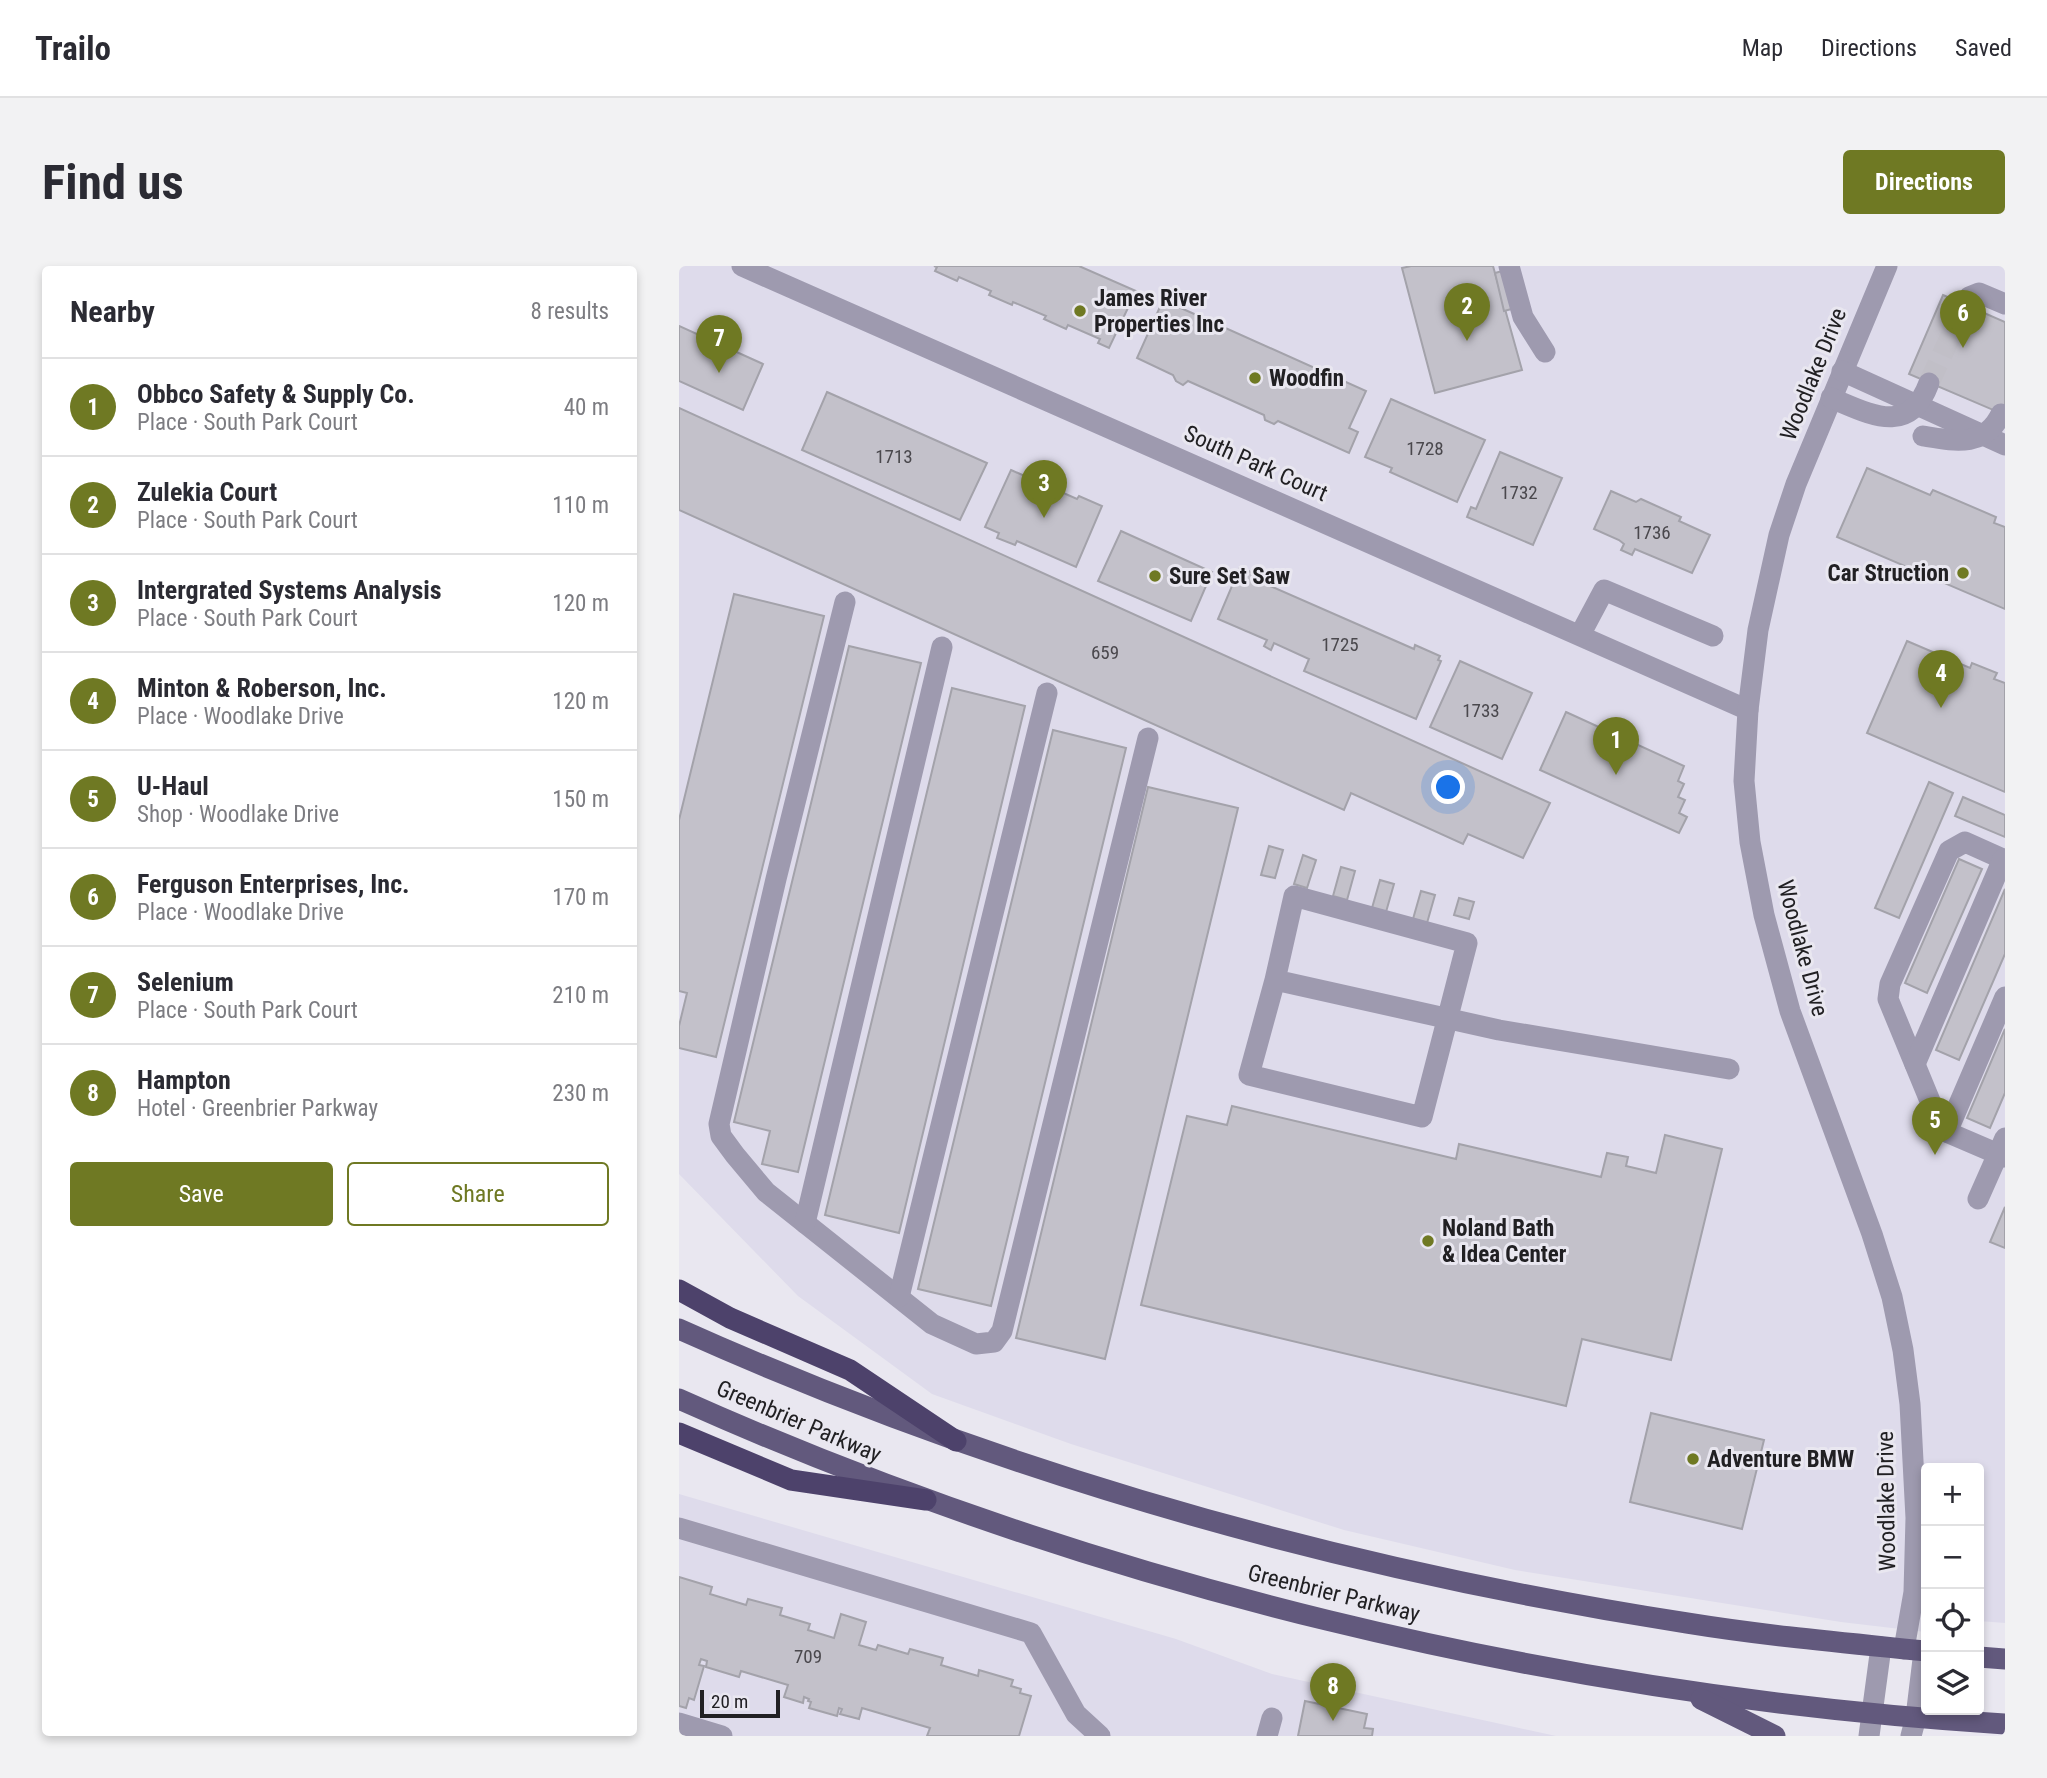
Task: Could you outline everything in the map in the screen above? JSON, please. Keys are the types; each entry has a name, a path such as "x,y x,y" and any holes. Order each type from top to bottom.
{"highway":[{"path":"679,1290 730,1318 850,1370 956,1441"},
{"path":"679,1433 792,1480 926,1500"}],"main road":[{"name":"Greenbrier Parkway","path":"679,1329 821,1390 956,1441 1126,1497 1301,1545 1394,1567 1690,1624 1918,1650"},
{"name":"Greenbrier Parkway","path":"679,1399 770,1440 926,1500 1047,1541 1188,1583 1319,1617 1466,1651 1738,1698 1872,1713 1914,1727 2005,1724"},
{"path":"1984,1657 2005,1659"},
{"path":"1680,1689 1775,1736"}],"street":[{"name":"South Park Court","path":"742,266 1748,710"},
{"path":"1509,266 1523,317 1545,352"},
{"name":"Woodlake Drive","path":"1887,266 1796,484 1779,535 1758,630 1748,710 1744,782 1750,842 1764,915 1790,1012 1884,1272 1903,1350 1910,1404 1916,1518 1914,1592 1918,1650 1914,1727"},
{"path":"1965,305 1969,297 1979,293 2005,304"},
{"path":"1842,371 2005,444"},
{"path":"1831,398 1880,417 1893,418 1905,414 1917,405 1925,395 1929,383"},
{"path":"1923,436 1966,440 1983,435 1996,425 2001,414"},
{"path":"1580,635 1604,590 1713,636"},
{"path":"845,602 719,1124 722,1136 735,1155 767,1192 932,1324 976,1344 994,1342 1002,1331 1148,738"},
{"path":"805,1223 942,647"},
{"path":"899,1297 1047,694"},
{"path":"1915,1064 2004,859 1965,842 1949,851 1890,984 1888,999 1942,1130 2003,1150 1978,1199"},
{"path":"1294,896 1467,943 1422,1117 1249,1075 1275,980 1294,896"},
{"path":"1275,980 1499,1030 1729,1069"},
{"path":"1947,1132 2005,998"},
{"path":"679,1528 1031,1633 1076,1714 1100,1736"},
{"path":"1869,1736 1881,1647"},
{"path":"679,1723 722,1736"}],"shaded area":[{"path":"679,266 2005,266 2005,1623 1984,1621 1984,1463 1921,1463 1921,1631 1841,1622 1515,1570 1344,1530 1071,1444 932,1394 798,1296 679,1174"},
{"path":"679,1494 1176,1639 1272,1674 1556,1736 722,1736 679,1723"}],"building":[{"name":"James River Properties Inc","path":"934,266 1079,266 1136,291 1109,348 1098,343 1100,339 1068,325 1066,329 1044,319 1046,316 989,295 991,291 959,277 957,281 935,271 937,267"},
{"path":"1493,266 1522,370 1435,393 1402,268"},
{"path":"1517,267 1527,305 1504,311 1495,273"},
{"path":"1943,295 2005,322 2005,415 1909,374"},
{"name":"Woodfin","path":"1163,300 1366,391 1349,428 1358,432 1349,453 1278,421 1274,424 1265,420 1264,415 1188,381 1183,385 1176,381 1173,375 1137,358"},
{"path":"679,326 763,364 743,410 679,381"},
{"path":"827,392 987,463 960,520 802,450"},
{"path":"1391,399 1485,440 1457,502 1390,472 1392,468 1365,457"},
{"path":"679,408 1550,803 1523,858 1468,834 1463,844 1351,793 1344,810 679,510"},
{"path":"1500,452 1562,478 1533,545 1467,517 1471,507 1476,509"},
{"name":"Car Struction","path":"1867,468 1930,495 1933,490 1996,517 1994,523 2005,527 2005,609 1837,537"},
{"path":"1011,470 1077,499 1079,496 1102,506 1076,567 1017,541 1015,545 997,538 999,533 985,527"},
{"path":"1611,491 1636,502 1641,499 1681,517 1679,521 1710,535 1692,573 1635,549 1632,555 1621,550 1624,544 1619,540 1594,529"},
{"name":"Sure Set Saw","path":"1121,531 1212,572 1191,621 1098,581"},
{"path":"1240,567 1262,577 1261,582 1414,649 1415,645 1440,656 1438,660 1441,661 1416,719 1304,671 1309,659 1274,643 1271,650 1264,646 1267,640 1218,619"},
{"path":"734,594 824,616 716,1057 679,1048 679,1026 687,993 679,991 679,820"},
{"path":"1907,641 1970,668 1972,663 1997,673 1994,679 2005,683 2005,792 1867,733"},
{"path":"849,646 921,663 798,1172 762,1164 770,1131 734,1122"},
{"path":"1460,661 1532,693 1502,759 1430,727"},
{"path":"952,688 1025,706 899,1233 825,1215"},
{"path":"1566,712 1684,766 1678,781 1684,784 1678,797 1685,800 1679,813 1687,817 1679,833 1540,770"},
{"path":"1053,730 1126,748 991,1306 918,1289"},
{"path":"1929,782 1953,793 1899,918 1875,908"},
{"path":"1148,787 1238,808 1105,1359 1016,1338"},
{"path":"1963,797 2005,815 2005,837 1955,816"},
{"path":"1269,846 1283,850 1275,878 1261,875"},
{"path":"1303,855 1316,860 1307,888 1294,884"},
{"path":"1959,859 1982,869 1927,993 1905,983"},
{"path":"1341,867 1355,871 1347,900 1333,896"},
{"path":"1380,880 1394,884 1386,912 1372,908"},
{"path":"2005,889 2005,954 1959,1060 1936,1050"},
{"path":"1421,891 1435,895 1427,923 1413,919"},
{"path":"1459,898 1474,902 1469,919 1454,915"},
{"path":"2005,1029 2005,1093 1990,1128 1967,1118"},
{"name":"Noland Bath & Idea Center","path":"1232,1106 1456,1159 1459,1144 1601,1177 1607,1153 1628,1157 1626,1166 1656,1173 1665,1135 1722,1149 1671,1360 1582,1339 1566,1406 1141,1305 1187,1116 1227,1125"},
{"path":"2005,1207 2005,1248 1990,1242"},
{"path":"1651,1413 1764,1440 1742,1529 1630,1502"},
{"path":"679,1577 712,1587 710,1594 746,1605 748,1599 782,1608 780,1615 810,1624 808,1630 834,1638 841,1614 866,1622 859,1645 876,1650 878,1645 908,1654 910,1649 943,1658 941,1665 978,1676 979,1670 1013,1680 1011,1686 1021,1689 1020,1693 1031,1696 1019,1736 927,1736 930,1728 862,1708 859,1719 840,1714 842,1709 839,1708 837,1716 809,1708 811,1702 804,1697 803,1703 784,1697 788,1685 741,1671 739,1677 706,1667 707,1661 701,1659 699,1665 704,1666 694,1700 689,1698 686,1708 679,1706"},
{"path":"1305,1701 1367,1714 1364,1728 1373,1729 1372,1736 1298,1736"}],"tunnel":[{"path":"1929,383 1965,305"}],"place":[{"name":"James River Properties Inc","path":"1080,311"},
{"name":"Zulekia Court","path":"1467,341"},
{"name":"Ferguson Enterprises, Inc.","path":"1963,348"},
{"name":"Selenium","path":"719,373"},
{"name":"Woodfin","path":"1255,378"},
{"name":"Intergrated Systems Analysis","path":"1044,518"},
{"name":"Car Struction","path":"1963,573"},
{"name":"Sure Set Saw","path":"1155,576"},
{"name":"Minton & Roberson, Inc.","path":"1941,708"},
{"name":"Obbco Safety & Supply Co.","path":"1616,775"},
{"name":"U-Haul","path":"1935,1155"},
{"name":"Noland Bath & Idea Center","path":"1428,1241"},
{"name":"Adventure BMW","path":"1693,1459"},
{"name":"Hampton","path":"1333,1721"}]}
